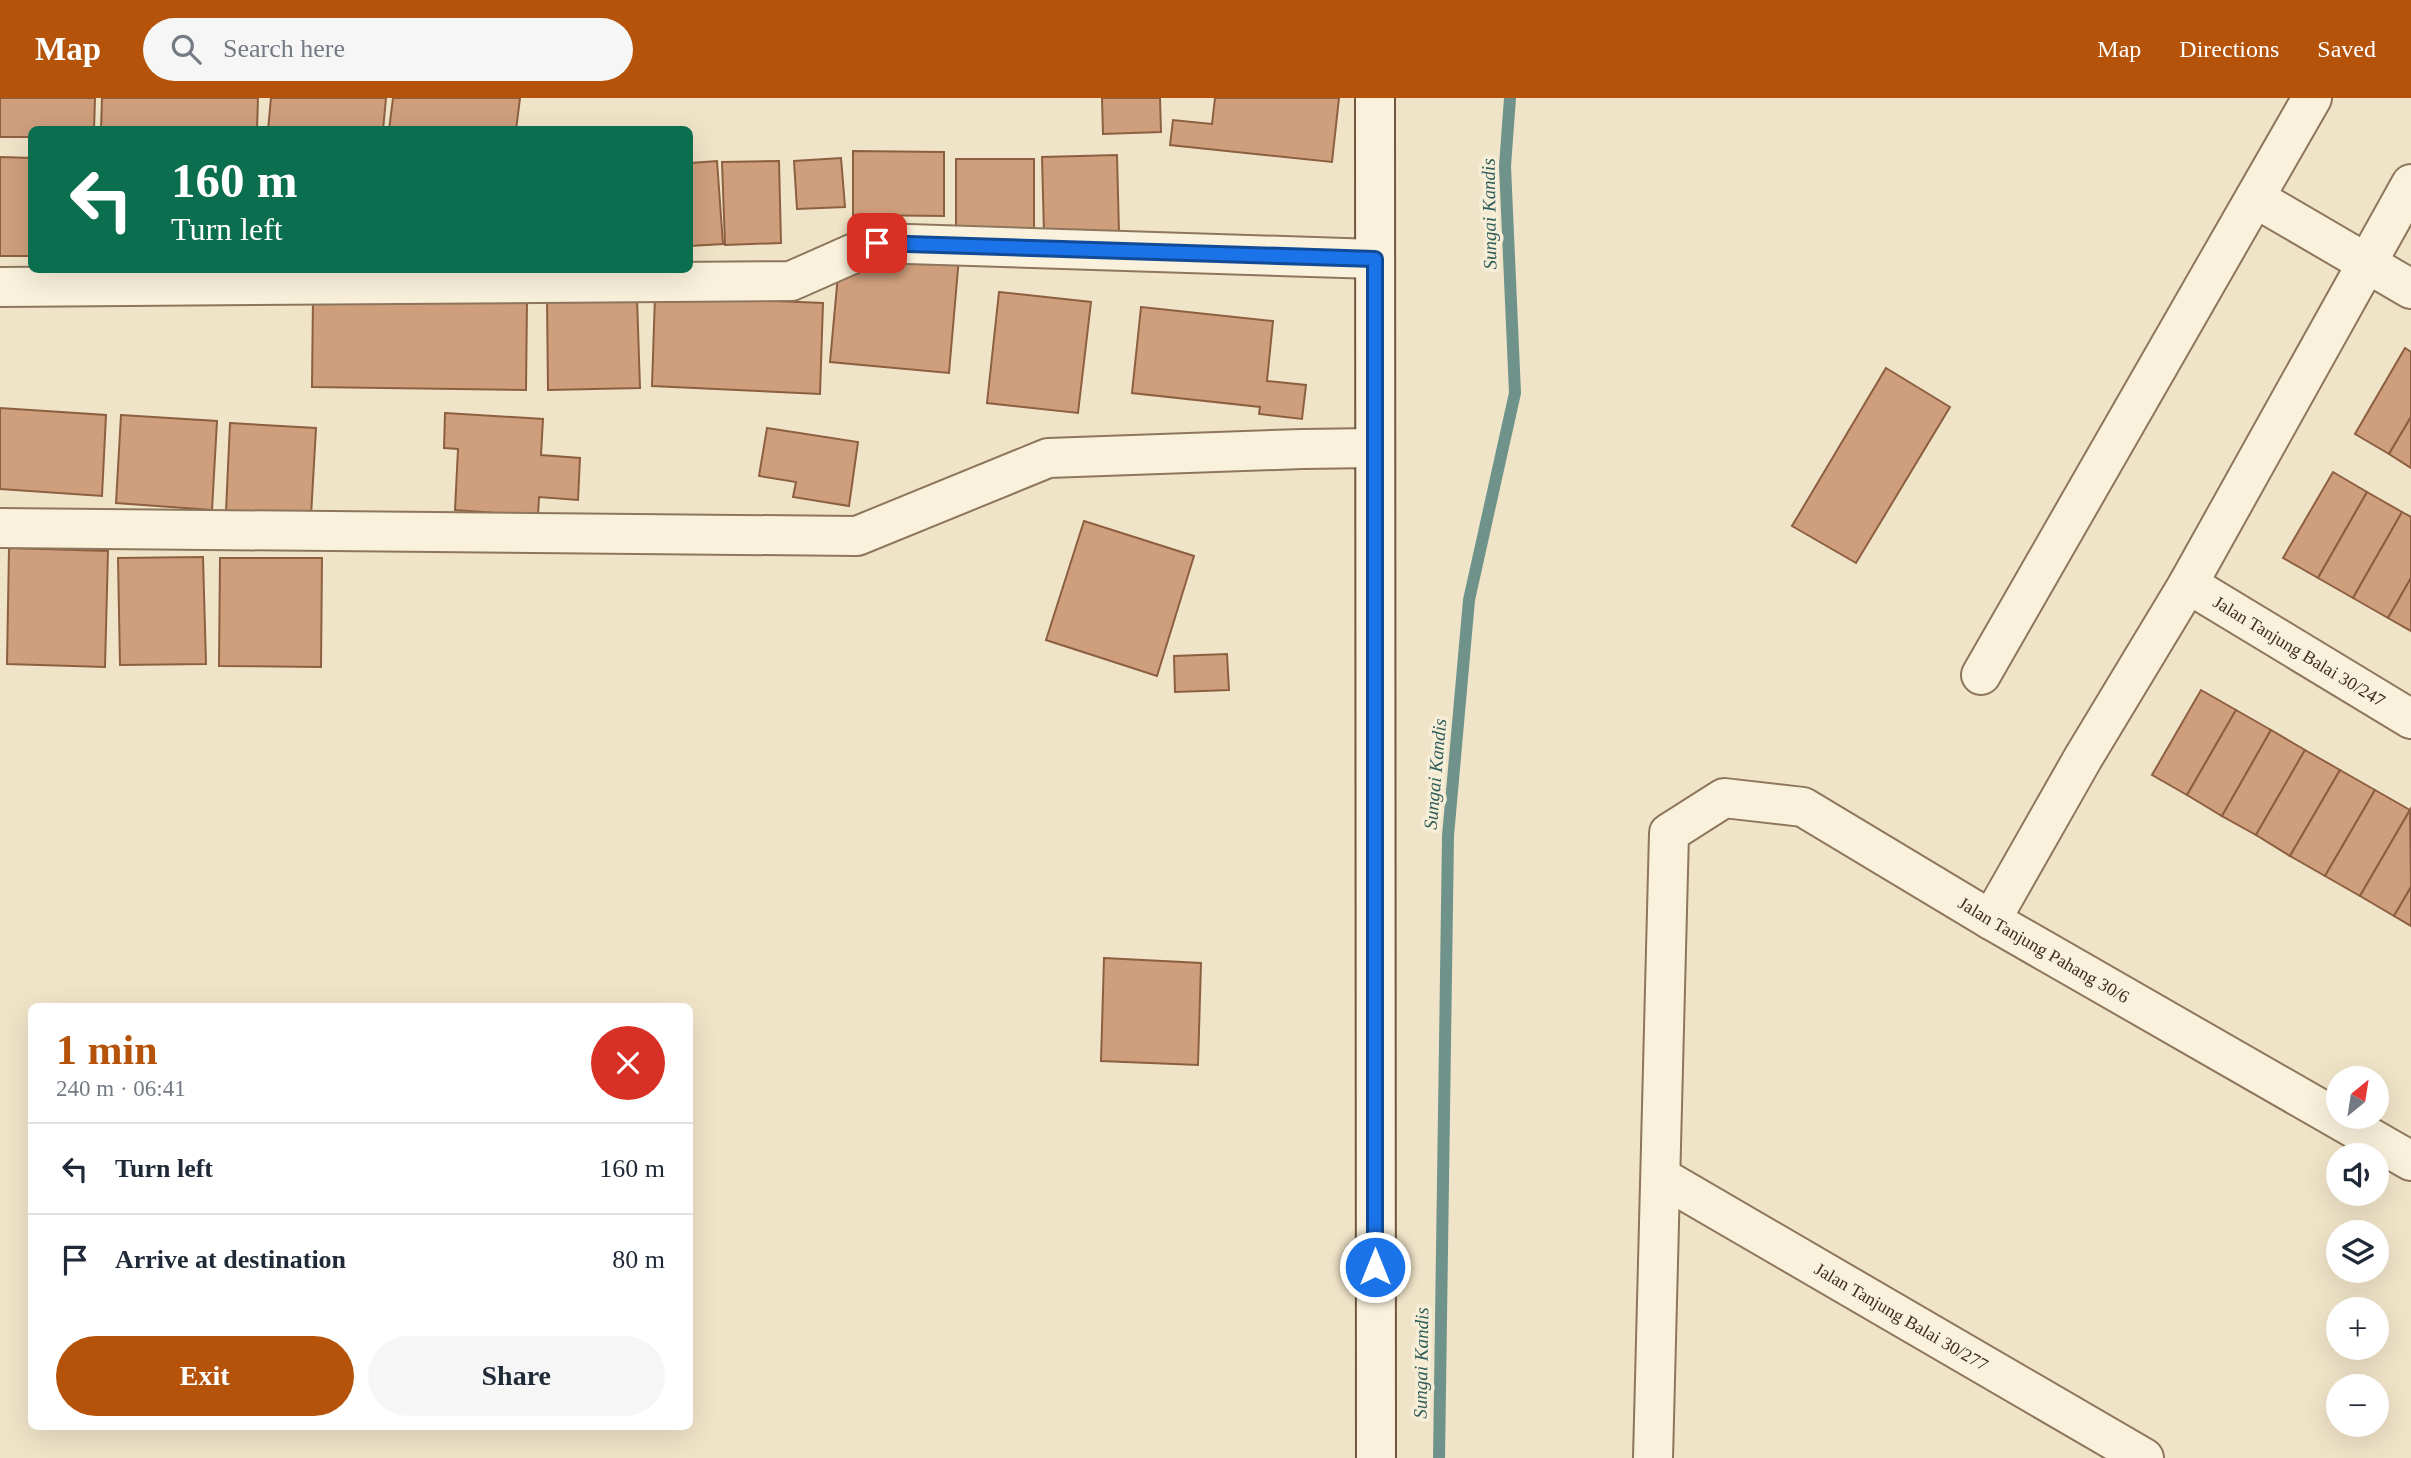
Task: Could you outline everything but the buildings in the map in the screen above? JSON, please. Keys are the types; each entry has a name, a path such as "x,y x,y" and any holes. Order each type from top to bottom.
{"street":[{"path":"1375,98 1359,258 1358,448 1376,1458"},
{"path":"1981,675 2312,98"},
{"path":"1991,920 2188,584 2411,184"},
{"path":"2255,198 2411,289"},
{"path":"15,287 791,281 877,243 1359,258"},
{"path":"14,528 856,536 1048,458 1358,448"},
{"name":"Jalan Tanjung Balai 30/247","path":"2188,584 2411,719"},
{"name":"Jalan Tanjung Pahang 30/6","path":"1661,1177 1669,833 1724,798 1803,807 1991,920 2411,1161"},
{"path":"1653,1458 1661,1177"},
{"name":"Jalan Tanjung Balai 30/277","path":"1661,1177 2144,1458"}],"waterway":[{"name":"Sungai Kandis","path":"1439,1458 1448,836 1469,600 1515,393 1505,166 1510,98"}],"route":[{"path":"877,243 1375,259 1375,1267"}]}
